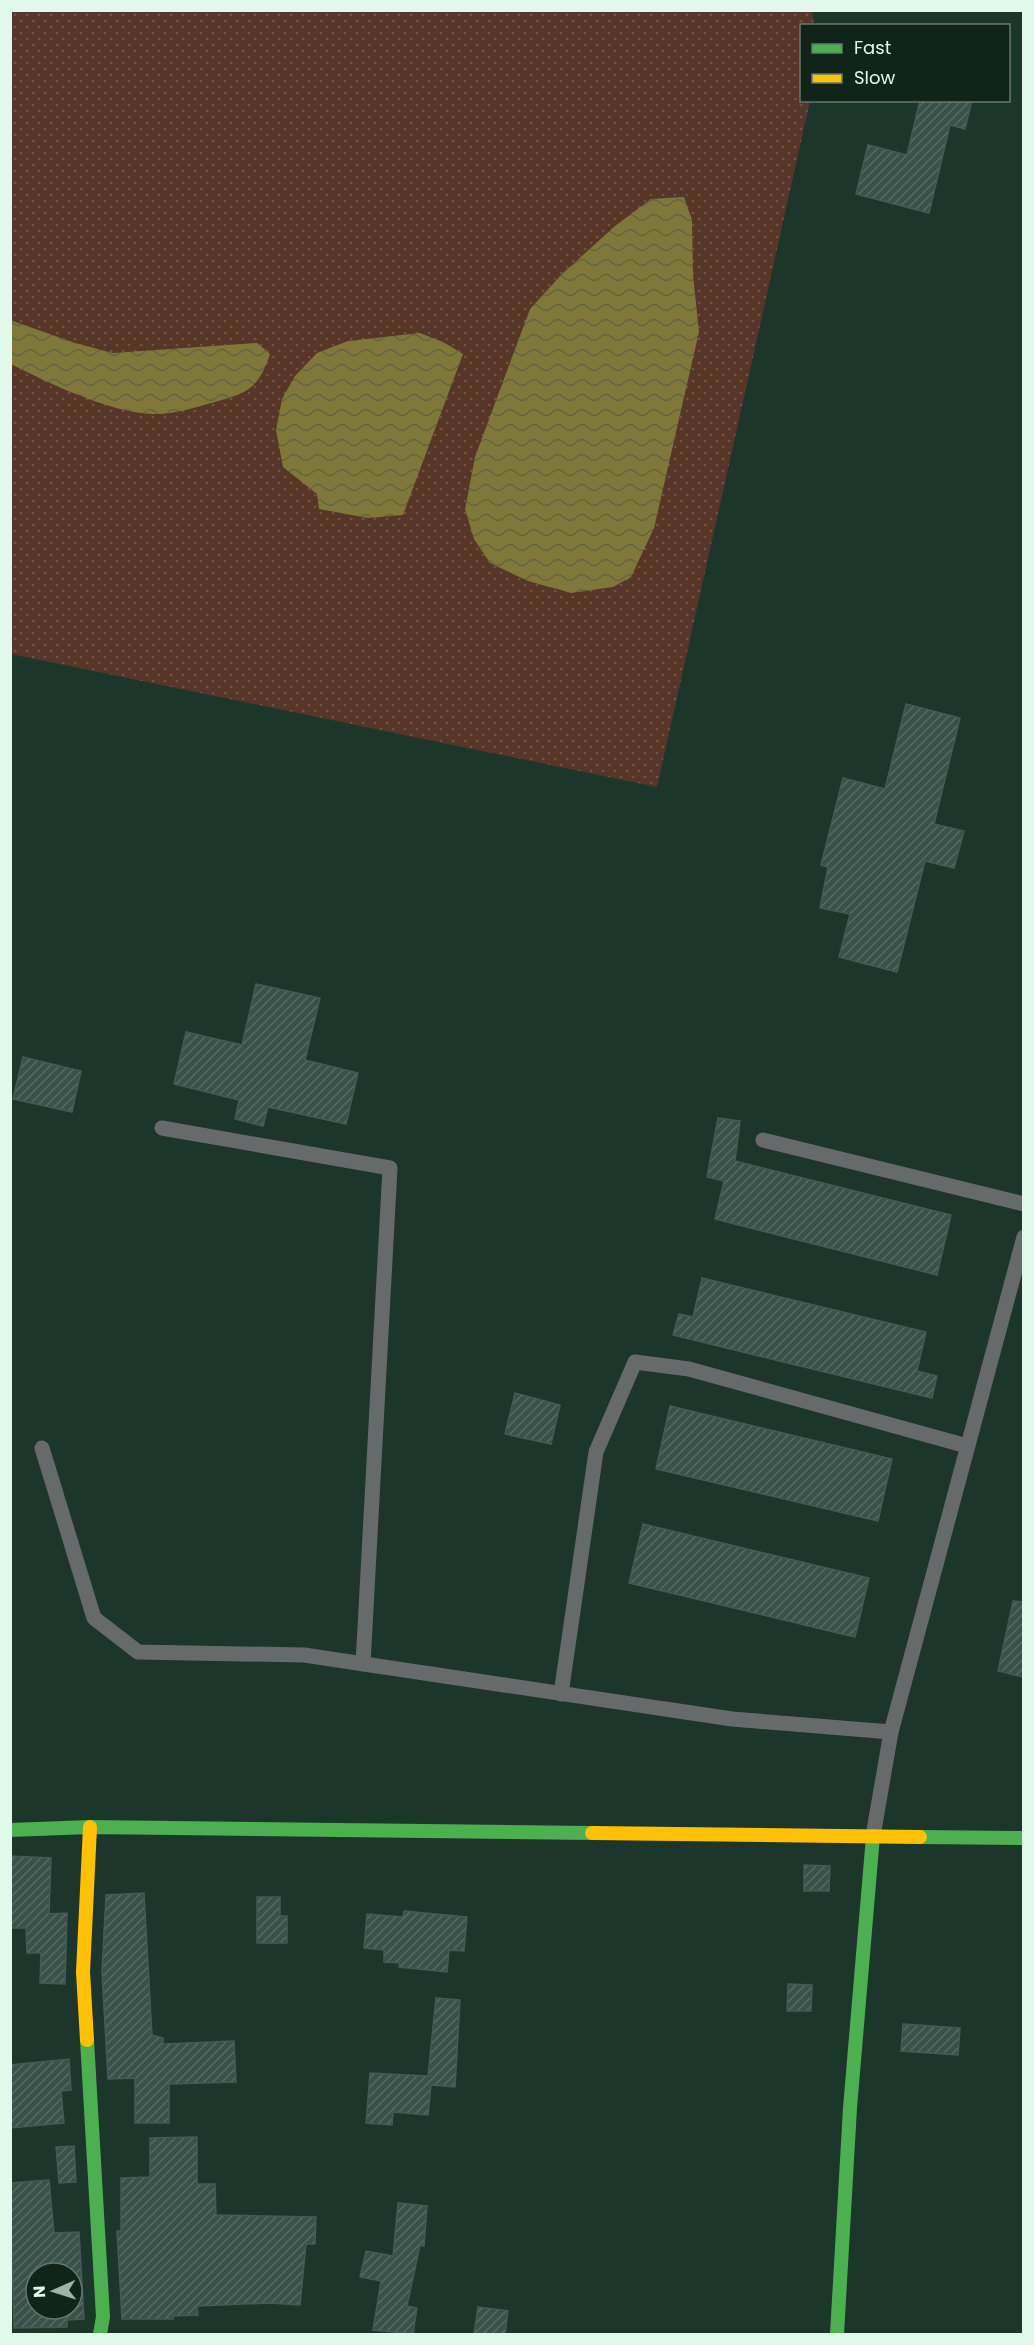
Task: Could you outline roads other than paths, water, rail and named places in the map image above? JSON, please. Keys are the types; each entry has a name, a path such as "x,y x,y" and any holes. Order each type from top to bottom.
{"street":[{"path":"90,1827 83,1972 103,2317 100,2334"},
{"path":"10,1830 90,1827 1023,1838"},
{"path":"837,2334 850,2108 873,1836"}],"lane":[{"path":"162,1128 390,1168 363,1664"},
{"path":"763,1140 1023,1204"},
{"path":"873,1836 891,1732 1023,1238"},
{"path":"561,1694 596,1452 635,1362 689,1368 967,1446"},
{"path":"42,1448 94,1618 138,1652 304,1655 732,1719 891,1732"}],"water":[{"path":"684,197 692,220 693,275 699,332 654,528 631,577 613,587 571,593 528,581 490,563 474,539 465,509 475,457 530,309 562,274 615,226 651,199"},
{"path":"10,320 75,343 113,353 257,343 270,354 256,383 242,393 175,412 153,414 136,412 80,396 11,364"},
{"path":"420,333 445,343 463,354 403,515 368,518 319,509 317,494 283,467 276,430 282,399 295,376 317,353 348,341"}]}
